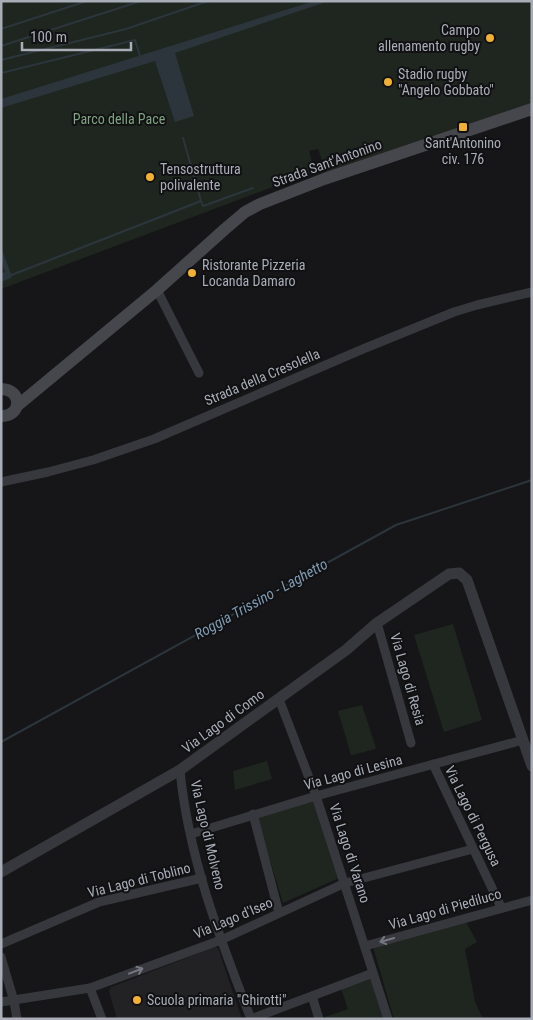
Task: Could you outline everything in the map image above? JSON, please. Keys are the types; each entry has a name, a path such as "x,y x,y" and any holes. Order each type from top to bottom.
{"main road":[{"name":"Strada Sant'Antonino","path":"2,417 13,413 17,406 157,290 224,229 260,204 324,179 532,109"},
{"path":"6,390 26,392 40,388"},
{"path":"6,390 16,397 17,406"}],"street":[{"path":"157,290 199,373"},
{"name":"Strada della Cresolella","path":"1,482 92,460 154,439 454,312 532,292"},
{"name":"Via Lago di Como","path":"1,872 180,770 346,650 377,623 449,574 459,573 467,580 523,740"},
{"name":"Via Lago di Resia","path":"377,623 412,743"},
{"name":"Via Lago di Varano","path":"278,699 316,796 388,1019"},
{"path":"523,740 532,766"},
{"name":"Via Lago di Lesina","path":"191,834 316,796 523,740"},
{"name":"Via Lago di Pergusa","path":"433,764 501,907"},
{"name":"Via Lago di Molveno","path":"180,770 191,834 202,878 221,940 251,1019"},
{"path":"253,814 279,912"},
{"name":"Via Lago d'Iseo","path":"1,1002 90,988 221,940 345,883 473,849"},
{"name":"Via Lago di Toblino","path":"1,944 99,902 202,878"},
{"name":"Via Lago di Piediluco","path":"365,946 532,900"},
{"path":"1,957 14,1001 17,1019"},
{"path":"251,1019 373,973"},
{"path":"90,988 102,1019"},
{"path":"312,996 319,1019"}],"shaded area":[{"path":"314,1 329,1 175,53 194,116 175,122 155,61 1,108 1,99"},
{"path":"198,201 199,203 1,282 1,273 5,272 1,261 1,247 11,274"},
{"path":"215,947 218,948 242,1019 117,1019 109,991 111,987"}],"green space":[{"name":"Parco della Pace","path":"1,1 532,1 532,103 326,172 318,149 309,151 315,171 1,289"},
{"path":"453,624 482,720 444,732 414,635"},
{"path":"362,705 376,748 351,755 338,711"},
{"path":"267,761 272,779 235,790 233,771"},
{"path":"314,800 339,878 283,903 257,818"},
{"path":"466,922 477,942 465,949 475,1002 483,1019 394,1019 373,947"},
{"path":"371,978 385,1019 325,1019 325,1017 348,1009 341,988"}],"waterway":[{"path":"1,29 87,1"},
{"path":"1,46 141,1"},
{"path":"1,60 126,29 208,1"},
{"path":"1,73 135,40 140,56"},
{"path":"183,138 201,201"},
{"path":"198,202 201,201 203,206 253,188"},
{"name":"Roggia Trissino - Laghetto","path":"1,742 396,525 532,480"}],"place":[{"name":"Campo allenamento rugby","path":"490,38"},
{"name":"Stadio rugby \"Angelo Gobbato\"","path":"388,82"},
{"name":"Sant'Antonino civ. 176","path":"463,127"},
{"name":"Tensostruttura polivalente","path":"150,177"},
{"name":"Ristorante Pizzeria Locanda Damaro","path":"192,273"},
{"name":"Scuola primaria \"Ghirotti\"","path":"137,1000"}]}
